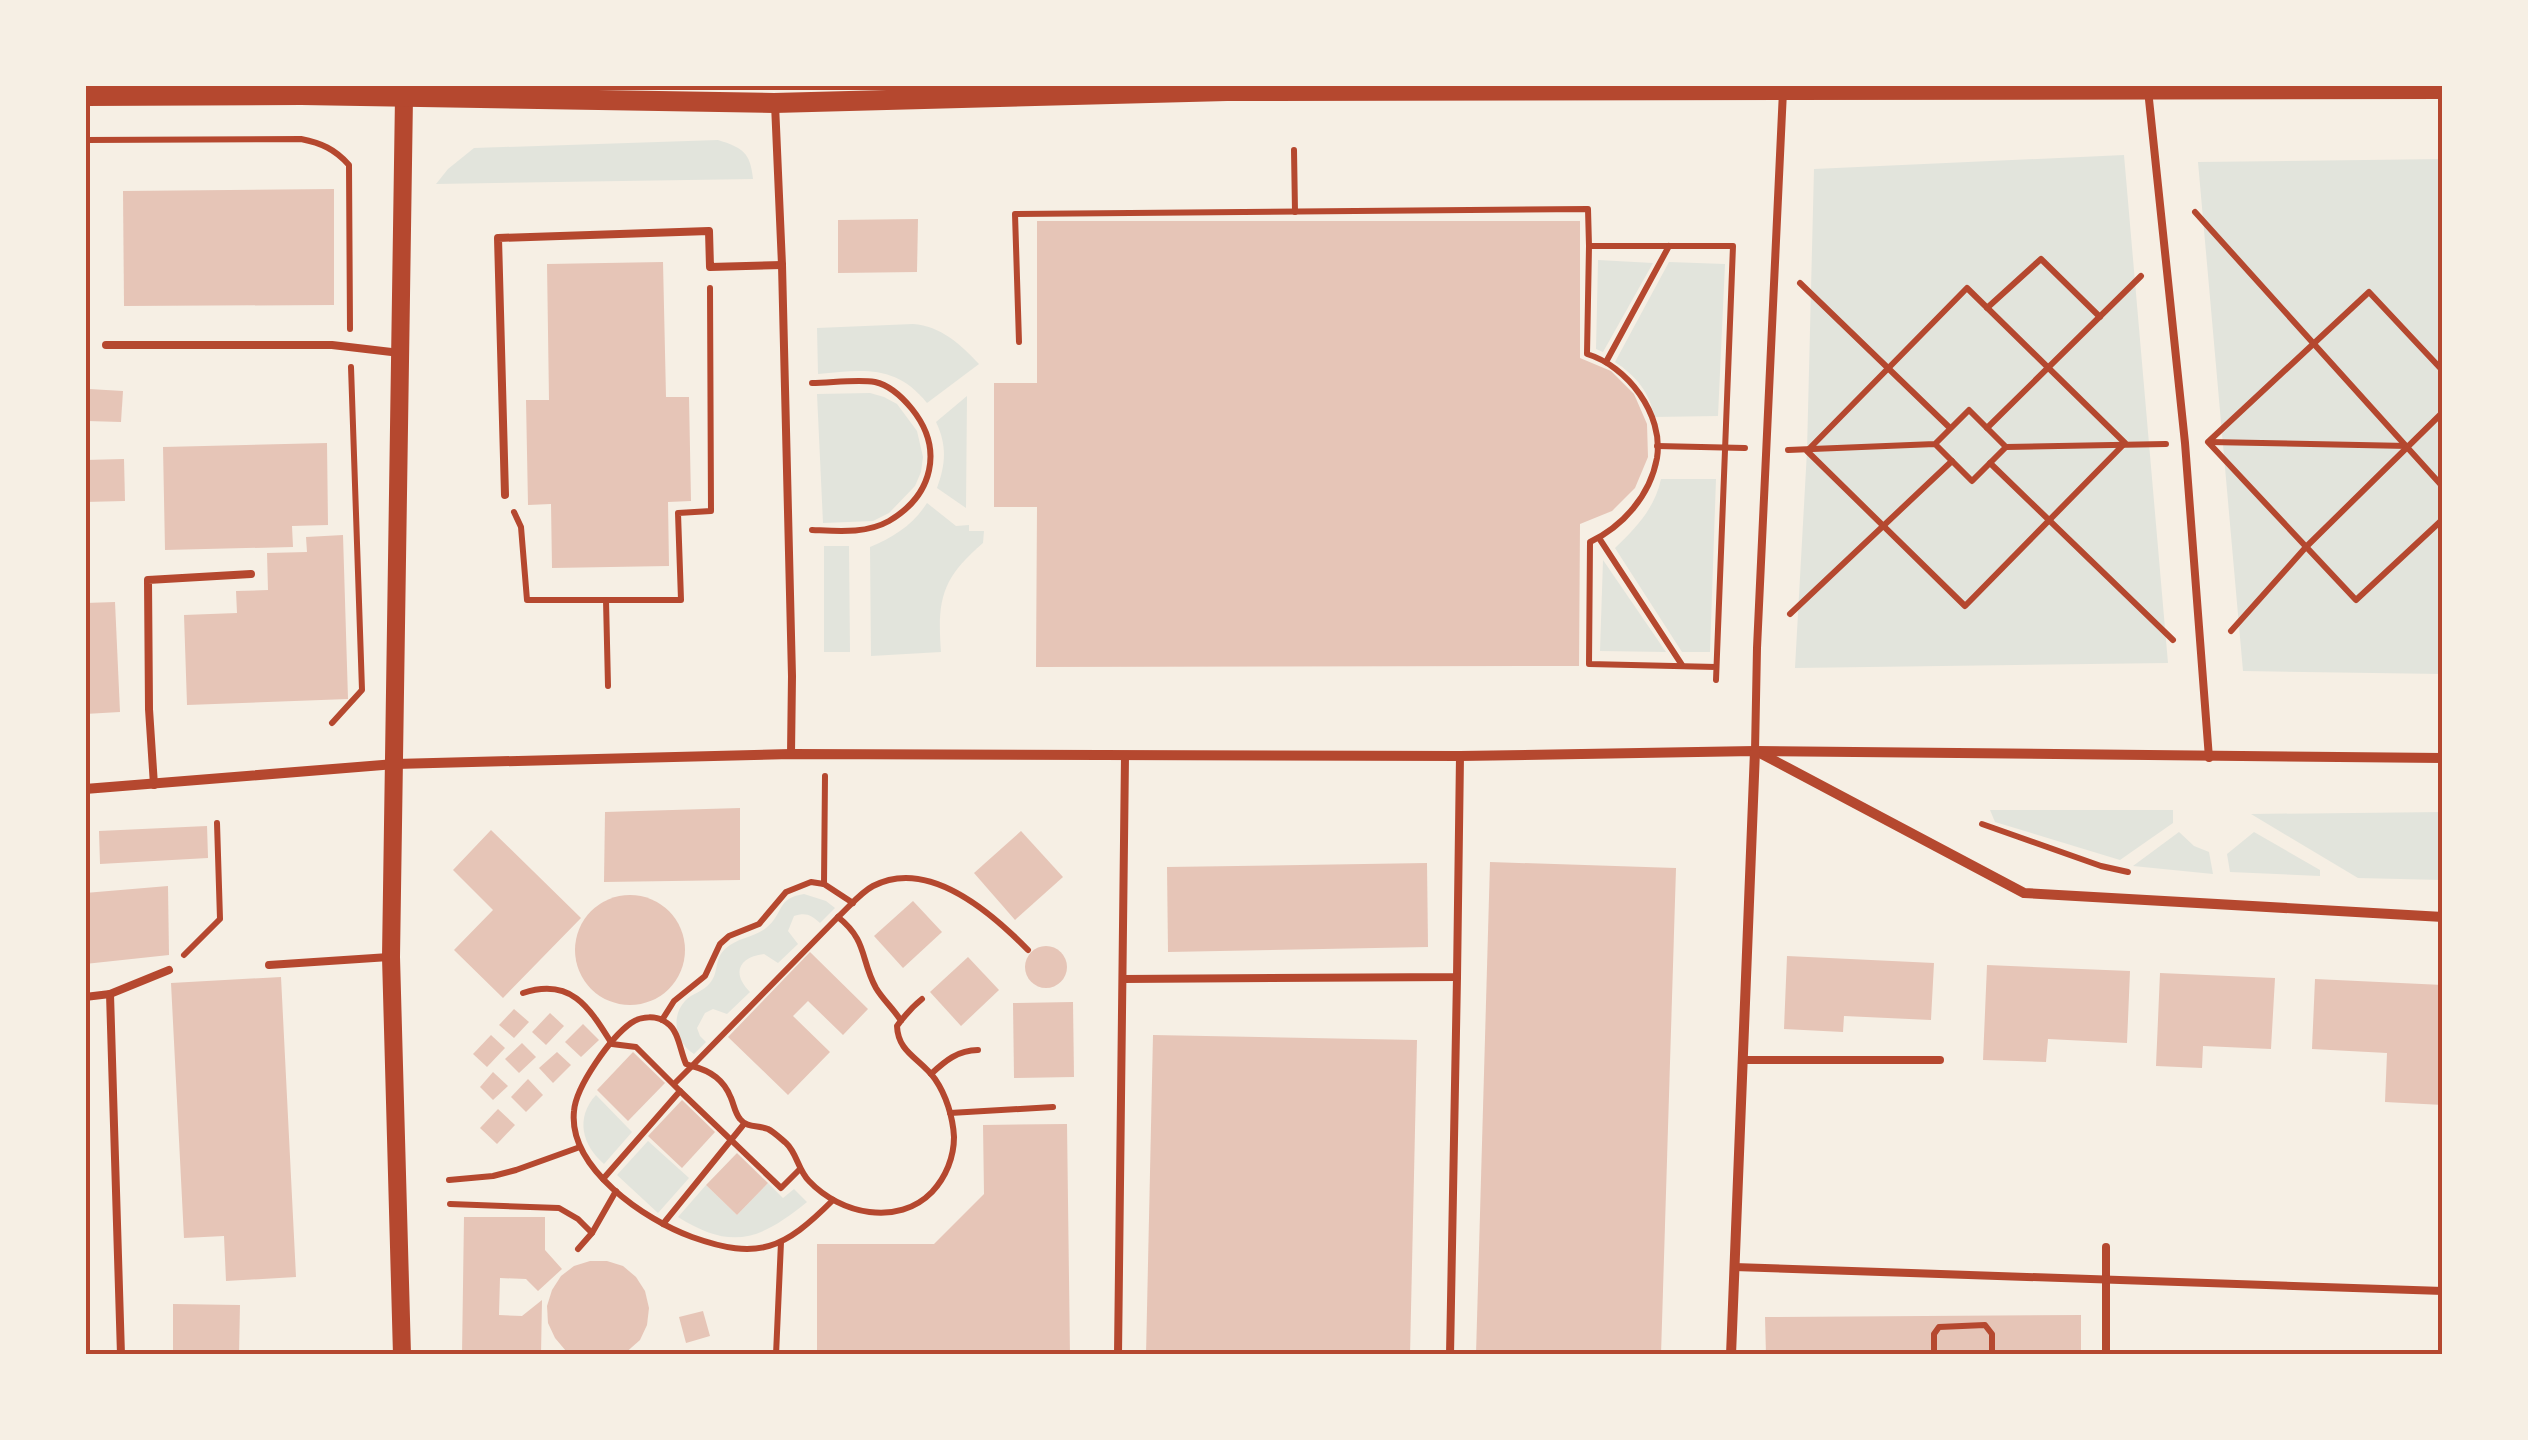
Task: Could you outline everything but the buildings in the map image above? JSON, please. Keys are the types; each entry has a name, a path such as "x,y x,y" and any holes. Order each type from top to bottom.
{"main road":[{"path":"85,96 404,91 774,102 820,93 1227,88 2443,89"}],"street":[{"path":"402,1355 391,957 404,91"},
{"path":"1755,751 2024,893 2443,917"},
{"path":"1731,1355 1755,751"},
{"path":"85,789 395,764 791,754 1460,756 1755,751 2443,758"}],"lane":[{"path":"2148,90 2185,444 2209,758"},
{"path":"1755,751 1784,91"},
{"path":"774,102 782,265 791,754"},
{"path":"505,494 498,238 710,231 710,267 782,265"},
{"path":"106,345 332,345 400,353"},
{"path":"154,785 148,580 251,574"},
{"path":"1118,1355 1125,756"},
{"path":"1450,1355 1460,756"},
{"path":"269,965 391,957"},
{"path":"85,998 110,994 169,970"},
{"path":"1123,979 1457,977"},
{"path":"110,994 121,1355"},
{"path":"1742,1060 1940,1060"},
{"path":"2106,1247 2106,1355"},
{"path":"1734,1267 2443,1291"}],"path":[{"path":"1294,150 1295,212"},
{"path":"1020,342 1015,214 1588,210 1587,354 1606,362 1644,399 1656,446 1646,490 1620,524 1590,542 1589,664 1716,667"},
{"path":"2195,212 2443,487"},
{"path":"1590,246 1733,246 1716,680"},
{"path":"1606,362 1670,246"},
{"path":"1988,308 2041,259 2100,317"},
{"path":"505,494 521,526 527,600 681,600 678,513 712,511 710,267"},
{"path":"1987,428 2141,276"},
{"path":"1800,283 1950,428"},
{"path":"1807,450 1966,288 2125,443"},
{"path":"2208,442 2369,292 2443,371"},
{"path":"812,383 876,382 903,397 922,422 932,449 929,478 911,504 886,523 853,531 812,530"},
{"path":"1807,450 1935,444 1969,410 2006,447"},
{"path":"2231,631 2306,547 2443,412"},
{"path":"2208,442 2356,600 2443,520"},
{"path":"1935,444 1972,481 2006,447 2208,442 2408,446"},
{"path":"1807,450 1965,606 2125,443"},
{"path":"1656,446 1725,447"},
{"path":"1790,614 1952,461"},
{"path":"1990,463 2173,640"},
{"path":"1599,538 1683,666"},
{"path":"606,600 608,686"},
{"path":"824,884 825,755"},
{"path":"169,970 220,919 217,823"},
{"path":"1982,824 2100,866 2135,874"},
{"path":"604,1179 692,1066 868,889 886,880 927,881 965,897 1028,950"},
{"path":"662,1020 674,1001 705,976 720,944 729,936 760,924 786,892 811,882 824,884 853,903"},
{"path":"838,917 854,932 875,986 901,1021"},
{"path":"523,993 547,987 572,995 592,1014 612,1044 636,1047 781,1188 800,1169"},
{"path":"834,1200 781,1242 756,1250 734,1250 677,1232 616,1191 580,1147 574,1109 580,1090 631,1023 644,1017 662,1020 673,1030 686,1064 706,1070 726,1086 738,1118 744,1124 778,1136 793,1150 806,1178 834,1200 873,1214 916,1205 946,1173 953,1155 954,1133 944,1094 898,1039 897,1026 922,999"},
{"path":"931,1074 947,1059 978,1050"},
{"path":"950,1113 1054,1108"},
{"path":"663,1224 744,1124"},
{"path":"450,1180 493,1176 580,1147"},
{"path":"578,1249 616,1191"},
{"path":"450,1204 559,1208 592,1233"},
{"path":"776,1355 781,1242"},
{"path":"1934,1355 1938,1327 1985,1325 1992,1334 1992,1355"}],"shaded area":[{"path":"718,140 744,152 753,179 436,184 474,148"},
{"path":"2124,155 2168,663 1795,668 1807,451 1814,169"},
{"path":"2443,159 2443,674 2243,671 2198,162"},
{"path":"1598,260 1653,263 1603,352 1596,349"},
{"path":"1669,262 1725,264 1718,416 1654,417 1641,385 1615,362"},
{"path":"913,324 941,332 979,364 927,403 903,381 877,372 818,374 817,328"},
{"path":"870,393 897,404 917,431 923,457 921,472 915,486 889,513 873,521 823,523 817,394"},
{"path":"967,396 966,508 937,488 944,455 936,422"},
{"path":"1661,479 1716,479 1710,652 1682,652 1615,548 1649,508"},
{"path":"927,503 956,526 969,525 969,531 984,531 983,543 959,567 945,591 940,618 941,652 871,656 870,547 902,530"},
{"path":"824,546 849,546 850,652 824,652"},
{"path":"1603,560 1666,652 1600,651"},
{"path":"1990,810 2173,810 2173,823 2120,860 1995,822"},
{"path":"2443,812 2443,880 2358,878 2251,814"},
{"path":"2179,832 2194,846 2209,852 2213,874 2133,866"},
{"path":"2254,832 2320,870 2320,876 2230,872 2227,854"},
{"path":"804,894 835,908 820,923 808,915 794,916 788,931 798,944 778,963 764,954 744,962 739,972 750,992 727,1014 713,1009 705,1013 697,1028 706,1042 694,1054 679,1037 680,1007 710,983 725,949 766,928 784,903"},
{"path":"596,1095 632,1132 604,1164 596,1157 584,1131 585,1113"},
{"path":"648,1141 689,1178 658,1213 617,1175"},
{"path":"768,1183 783,1198 794,1189 807,1202 775,1225 745,1236 714,1234 678,1217 706,1185 737,1215"}]}
